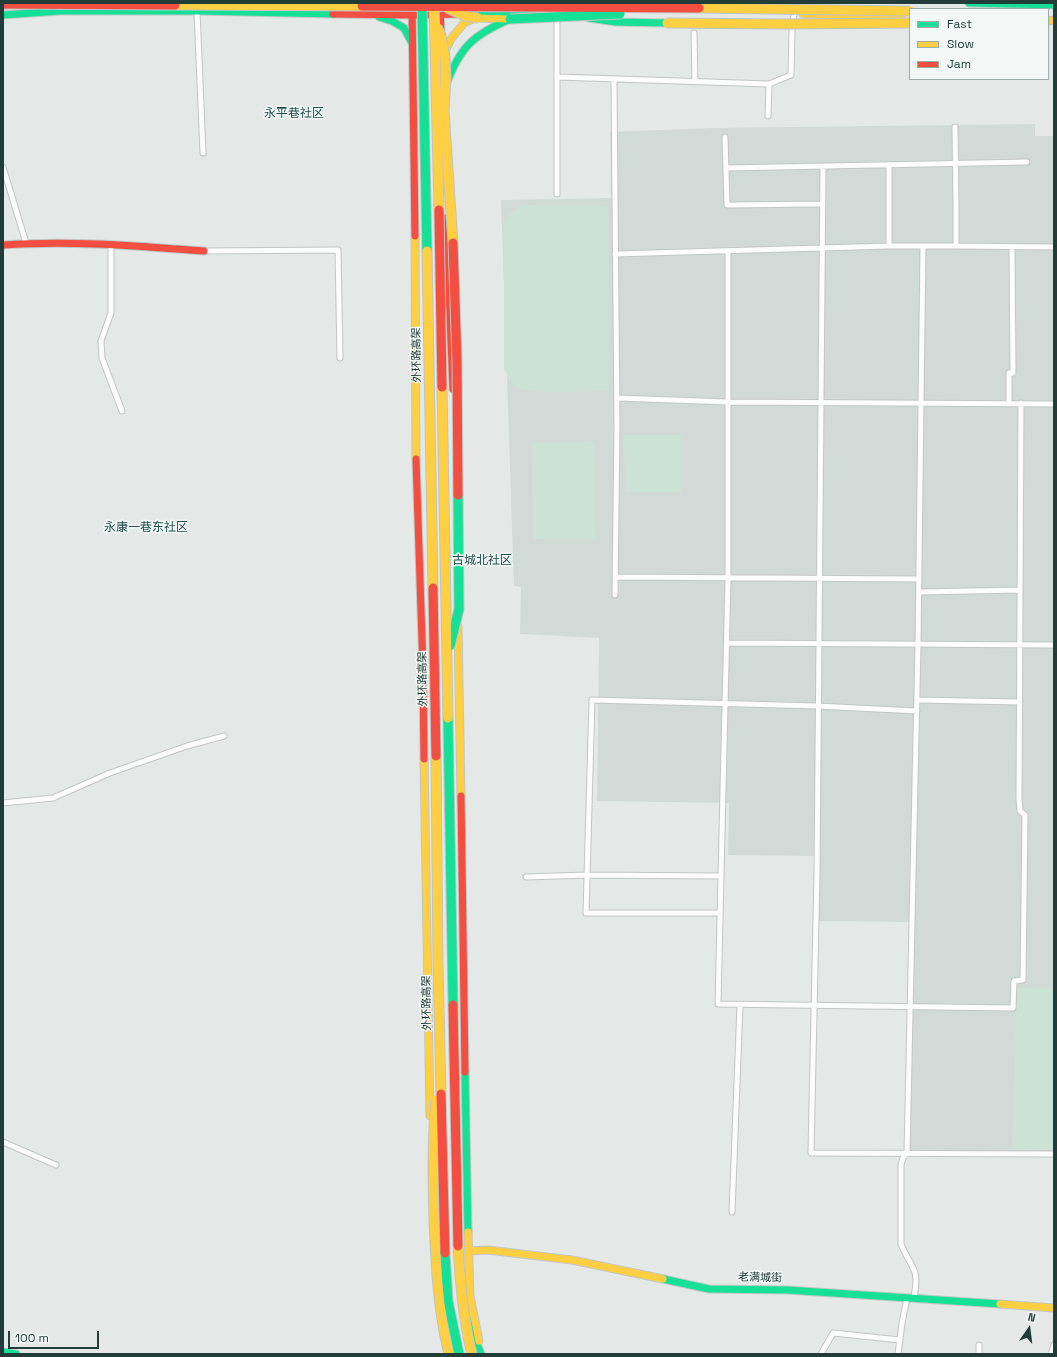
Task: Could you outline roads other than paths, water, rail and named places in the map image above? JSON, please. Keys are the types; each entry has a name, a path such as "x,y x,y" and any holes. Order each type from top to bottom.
{"main road":[{"path":"412,3 416,319 416,482 423,678 431,1167 444,1306 454,1354"},
{"path":"419,3 428,12 438,29 444,44 446,85 444,110 454,265 457,361 458,609 447,662"},
{"name":"外环路高架","path":"422,3 436,669 438,955 444,1229 448,1294 453,1327 460,1354"},
{"path":"434,3 457,1222 462,1306 465,1328 472,1354"},
{"path":"441,3 440,15 450,361 457,429 458,660 466,1160 470,1296 481,1354"},
{"path":"441,3 451,10 465,16 510,19 732,8"},
{"path":"969,3 1054,5"},
{"path":"3,4 732,8 909,11"},
{"path":"3,15 60,11 440,15 585,10 909,16"},
{"path":"549,11 616,22 786,24 909,23"},
{"path":"442,58 451,40 464,23 485,13"},
{"path":"373,14 404,28 413,43"},
{"path":"446,85 455,62 469,43 488,28 510,19"},
{"path":"3,245 26,243 111,244 204,251"},
{"path":"440,1071 433,1120 433,1172 437,1288 442,1323 449,1354"},
{"name":"老满城街","path":"469,1251 488,1250 572,1260 708,1289 787,1290 1054,1308"},
{"path":"462,1306 481,1354"},
{"path":"3,1352 16,1354"}],"street":[{"path":"197,12 203,153"},
{"path":"557,78 769,84 791,75 794,14"},
{"path":"557,23 557,194"},
{"path":"694,33 695,82"},
{"path":"614,80 617,398 615,595"},
{"path":"768,116 769,84"},
{"path":"955,127 956,246"},
{"path":"725,137 727,206 823,204"},
{"path":"726,168 1027,162"},
{"path":"889,165 889,246"},
{"path":"823,166 817,706 817,873 811,1153 907,1152 961,1154 1054,1154"},
{"path":"3,167 26,243"},
{"path":"111,244 111,313 101,341 102,358 122,411"},
{"path":"615,254 728,252 889,246 1054,247"},
{"path":"898,1354 902,1323 911,1298 916,1275 904,1254 901,1244 901,1165 907,1152 911,1007 919,592 923,246"},
{"path":"1009,403 1009,373 1013,373 1012,246"},
{"path":"204,251 338,250 340,358"},
{"path":"728,252 728,578 718,1004 1013,1008 1014,981 1023,980 1026,815 1020,811 1019,644 1021,403"},
{"path":"617,398 728,402 1054,404"},
{"path":"615,577 919,579"},
{"path":"919,592 1020,590"},
{"path":"727,643 1054,645"},
{"path":"720,913 586,913 592,700 817,706 917,711"},
{"path":"917,700 1019,702"},
{"path":"3,803 53,798 110,773 186,746 224,736"},
{"path":"526,877 587,875 721,876"},
{"path":"732,1212 740,1005"},
{"path":"3,1142 56,1164"},
{"path":"820,1354 833,1333 900,1340"},
{"path":"979,1354 980,1345"},
{"path":"1051,1354 1054,1345"}],"district":[{"name":"永平巷社区","path":"294,114"},
{"name":"永康一巷东社区","path":"146,528"},
{"name":"古城北社区","path":"482,561"}]}
